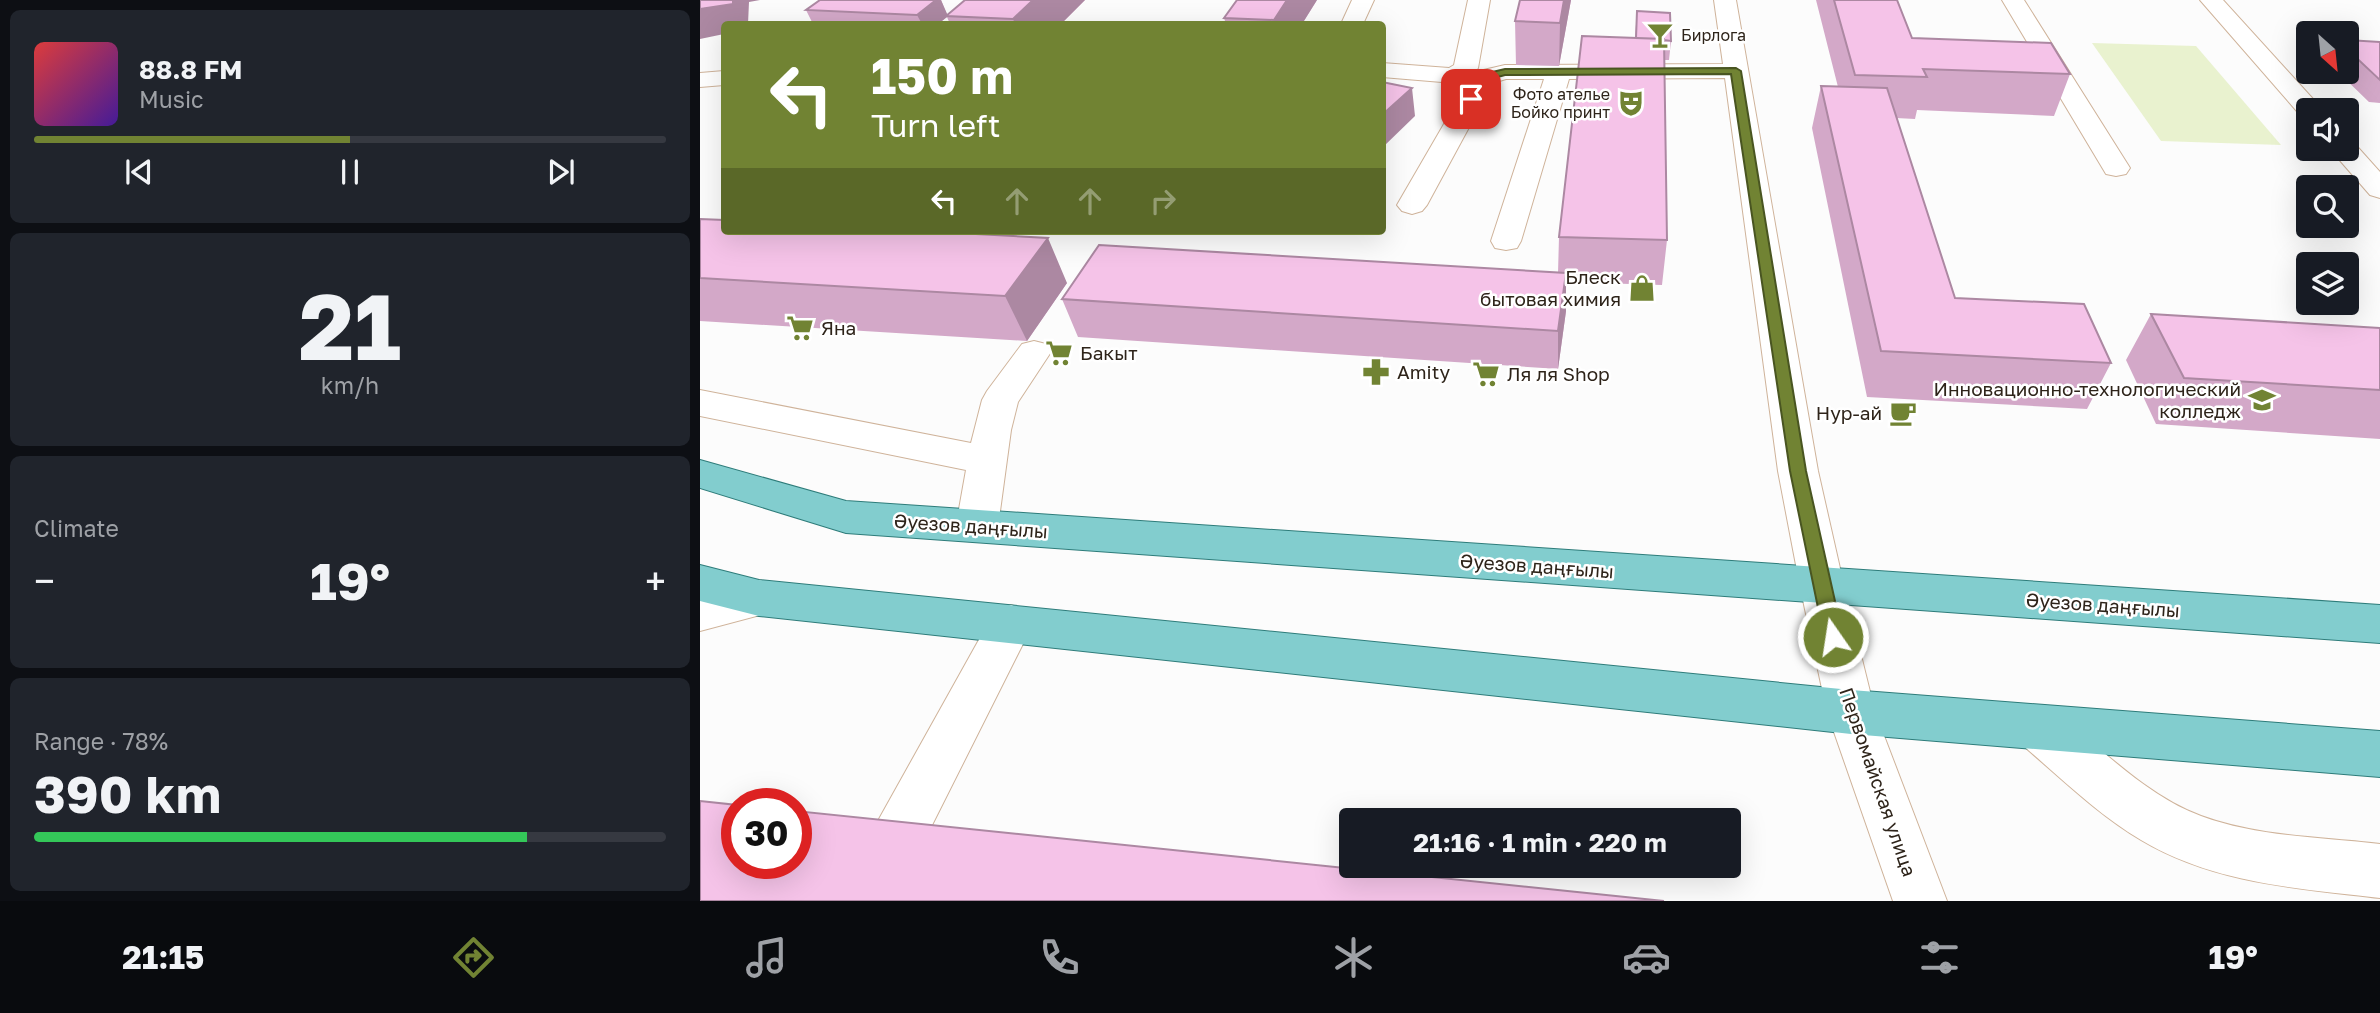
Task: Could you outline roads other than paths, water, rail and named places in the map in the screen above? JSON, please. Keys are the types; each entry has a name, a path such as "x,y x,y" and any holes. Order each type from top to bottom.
{"main road":[{"name":"Әуезов даңғылы","path":"700,474 845,517 2380,624"},
{"path":"700,583 759,598 1851,712 2380,754"}],"street":[{"path":"1353,21 1363,0"},
{"path":"1454,76 1466,68 1479,0"},
{"name":"Первомайская улица","path":"1725,0 1798,471 1822,586 1851,712 1920,901"},
{"path":"2013,0 2116,167"},
{"path":"2211,0 2299,98"},
{"path":"1386,70 1483,78 1505,72 1736,71"},
{"path":"1506,241 1559,72"},
{"path":"700,80 721,78"},
{"path":"1412,205 1483,78"},
{"path":"2355,161 2380,189"},
{"path":"977,526 1000,400 1034,352"},
{"path":"700,403 835,432 987,460"},
{"path":"700,613 759,598"},
{"path":"898,837 1011,624"},
{"path":"2037,727 2141,811 2179,833 2236,853 2380,871"}],"place":[{"name":"Бирлога","path":"1660,35"},
{"name":"Фото ателье Бойко принт","path":"1631,103"},
{"name":"Блеск бытовая химия","path":"1642,288"},
{"name":"Яна","path":"800,328"},
{"name":"Бакыт","path":"1059,353"},
{"name":"Amity","path":"1376,372"},
{"name":"Ля ля Shop","path":"1486,374"},
{"name":"Инновационно-технологический колледж","path":"2262,400"},
{"name":"Нур-ай","path":"1903,413"}]}
